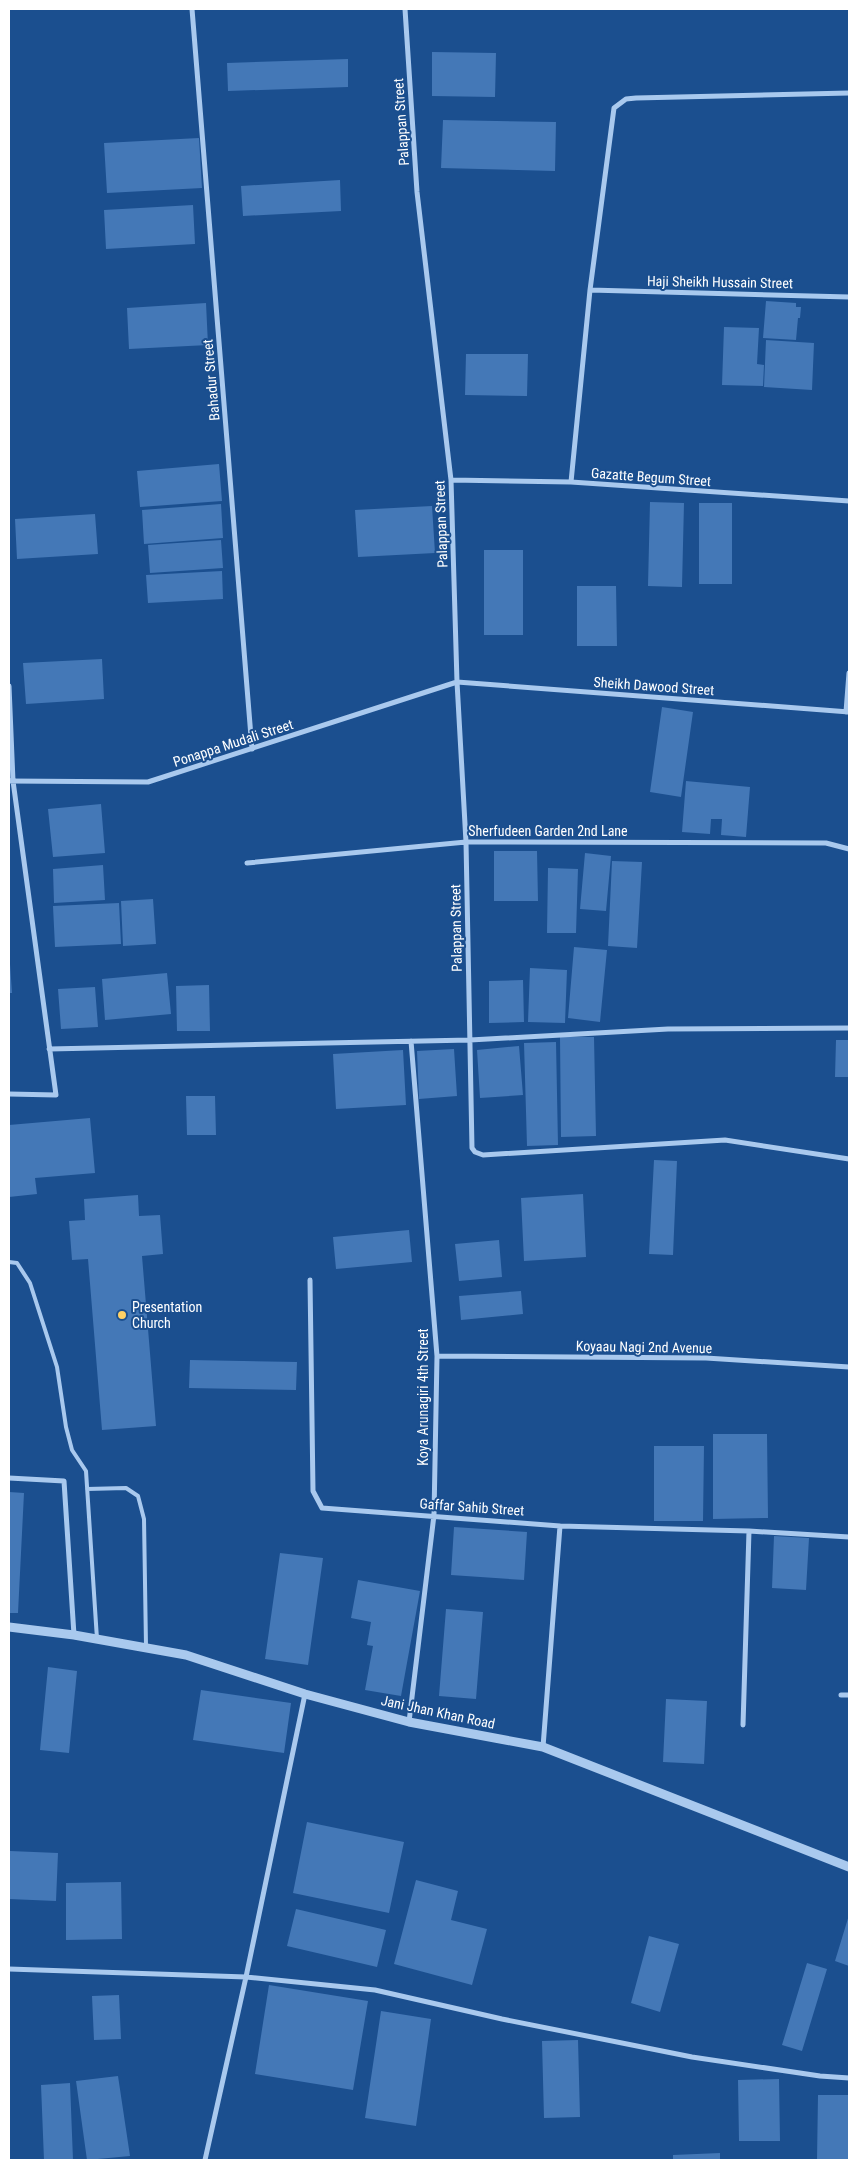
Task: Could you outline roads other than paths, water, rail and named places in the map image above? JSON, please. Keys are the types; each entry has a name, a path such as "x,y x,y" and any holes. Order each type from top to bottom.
{"street":[{"name":"Bahadur Street","path":"192,9 252,748"},
{"name":"Palappan Street","path":"404,9 417,192 451,480 457,682 466,842 472,1148 483,1155 725,1140 849,1159"},
{"path":"571,482 590,290 612,114 618,104 626,99 636,98 849,93"},
{"name":"Haji Sheikh Hussain Street","path":"590,290 849,296"},
{"name":"Gazatte Begum Street","path":"451,480 571,482 849,501"},
{"path":"848,712 849,673"},
{"name":"Ponappa Mudali Street","path":"11,781 148,782 457,682"},
{"name":"Sheikh Dawood Street","path":"457,682 848,712"},
{"path":"9,686 11,781 56,1094 9,1094"},
{"name":"Sherfudeen Garden 2nd Lane","path":"247,862 466,842 826,844 849,849"},
{"path":"49,1049 470,1040 668,1029 849,1028"},
{"name":"Koya Arunagiri 4th Street","path":"409,1722 434,1515 437,1356 411,1041"},
{"name":"Gaffar Sahib Street","path":"310,1280 313,1490 322,1508 560,1526 749,1531 849,1537"},
{"name":"Koyaau Nagi 2nd Avenue","path":"437,1356 706,1358 849,1366"},
{"path":"9,1478 64,1481 74,1635"},
{"path":"543,1747 560,1526"},
{"path":"743,1725 749,1531"},
{"name":"Jani Jhan Khan Road","path":"9,1627 74,1635 186,1655 305,1694 409,1722 543,1747 849,1868"},
{"path":"205,2160 246,1977 305,1694"},
{"path":"841,1695 849,1695"},
{"path":"9,1969 246,1977 375,1990 502,2019 692,2057 820,2076 849,2078"}],"lane":[{"path":"9,1262 17,1263 30,1283 58,1367 66,1427 72,1450 86,1471 97,1639"},
{"path":"86,1489 126,1488 138,1496 144,1519 146,1648"}],"place":[{"name":"Presentation Church","path":"122,1315"}]}
